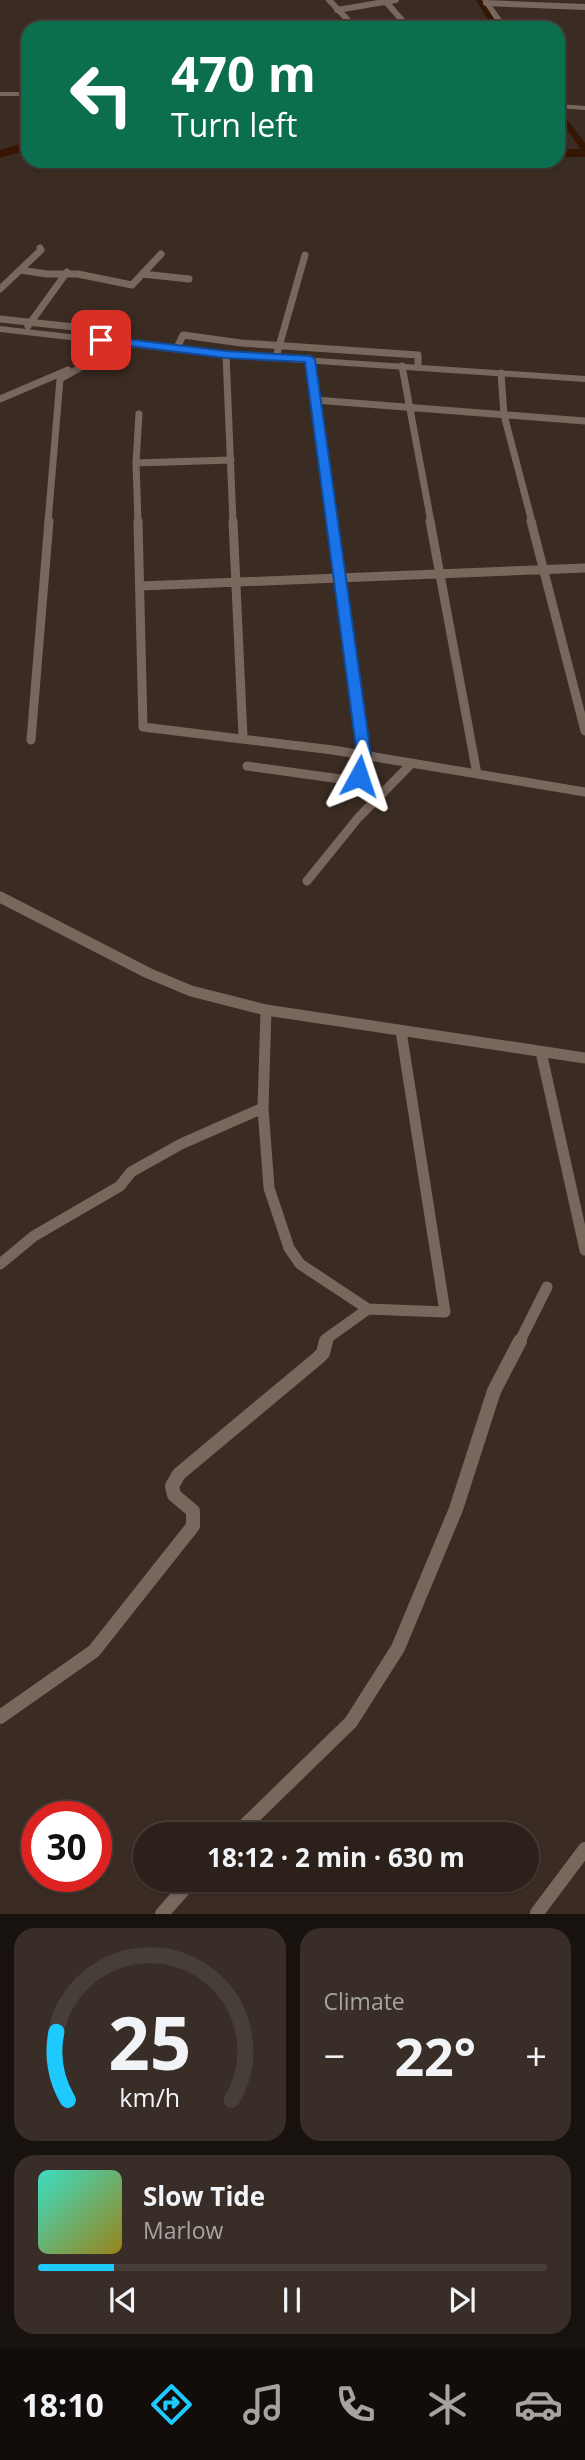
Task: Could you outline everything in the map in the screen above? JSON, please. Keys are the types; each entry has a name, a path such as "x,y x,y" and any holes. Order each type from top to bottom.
{"street":[{"path":"330,0 347,19 345,21"},
{"path":"337,10 396,0"},
{"path":"486,1 585,7"},
{"path":"486,1 499,21"},
{"path":"386,2 403,21"},
{"path":"0,94 21,94"},
{"path":"565,105 585,108"},
{"path":"0,289 41,250 40,248"},
{"path":"20,270 47,274 67,272 132,285 161,254"},
{"path":"276,357 305,255"},
{"path":"28,327 67,272"},
{"path":"142,274 189,279"},
{"path":"0,319 28,327 226,355 585,379"},
{"path":"0,329 28,327 111,331"},
{"path":"177,348 183,335 278,346 418,355 418,367"},
{"path":"31,740 61,379 123,342"},
{"path":"0,399 110,351"},
{"path":"226,355 243,737"},
{"path":"247,766 355,781 359,776 364,755 310,359"},
{"path":"402,366 477,774"},
{"path":"501,373 504,415 585,731"},
{"path":"315,400 585,421"},
{"path":"139,414 136,463 143,727 243,737 585,792"},
{"path":"136,463 231,460"},
{"path":"139,586 585,568"},
{"path":"307,881 358,818 412,763"},
{"path":"0,897 148,974 191,990 266,1010 585,1058"},
{"path":"266,1010 264,1108 269,1188 289,1248 300,1264 368,1309 445,1312 401,1031"},
{"path":"541,1052 585,1250"},
{"path":"0,1264 34,1236 120,1186 131,1172 181,1144 264,1108"},
{"path":"248,1822 351,1722 398,1648 456,1509 494,1391 547,1287"},
{"path":"0,1717 94,1651 193,1526 193,1511 174,1495 172,1486 180,1475 318,1358 323,1353 326,1339 368,1309"},
{"path":"537,1913 585,1849"},
{"path":"162,1914 181,1892"}],"waterway":[{"path":"479,0 492,21"},
{"path":"565,120 585,149"},
{"path":"0,154 21,148"},
{"path":"565,153 585,153"}],"route":[{"path":"101,340 226,355 310,359 364,755 359,776"}]}
